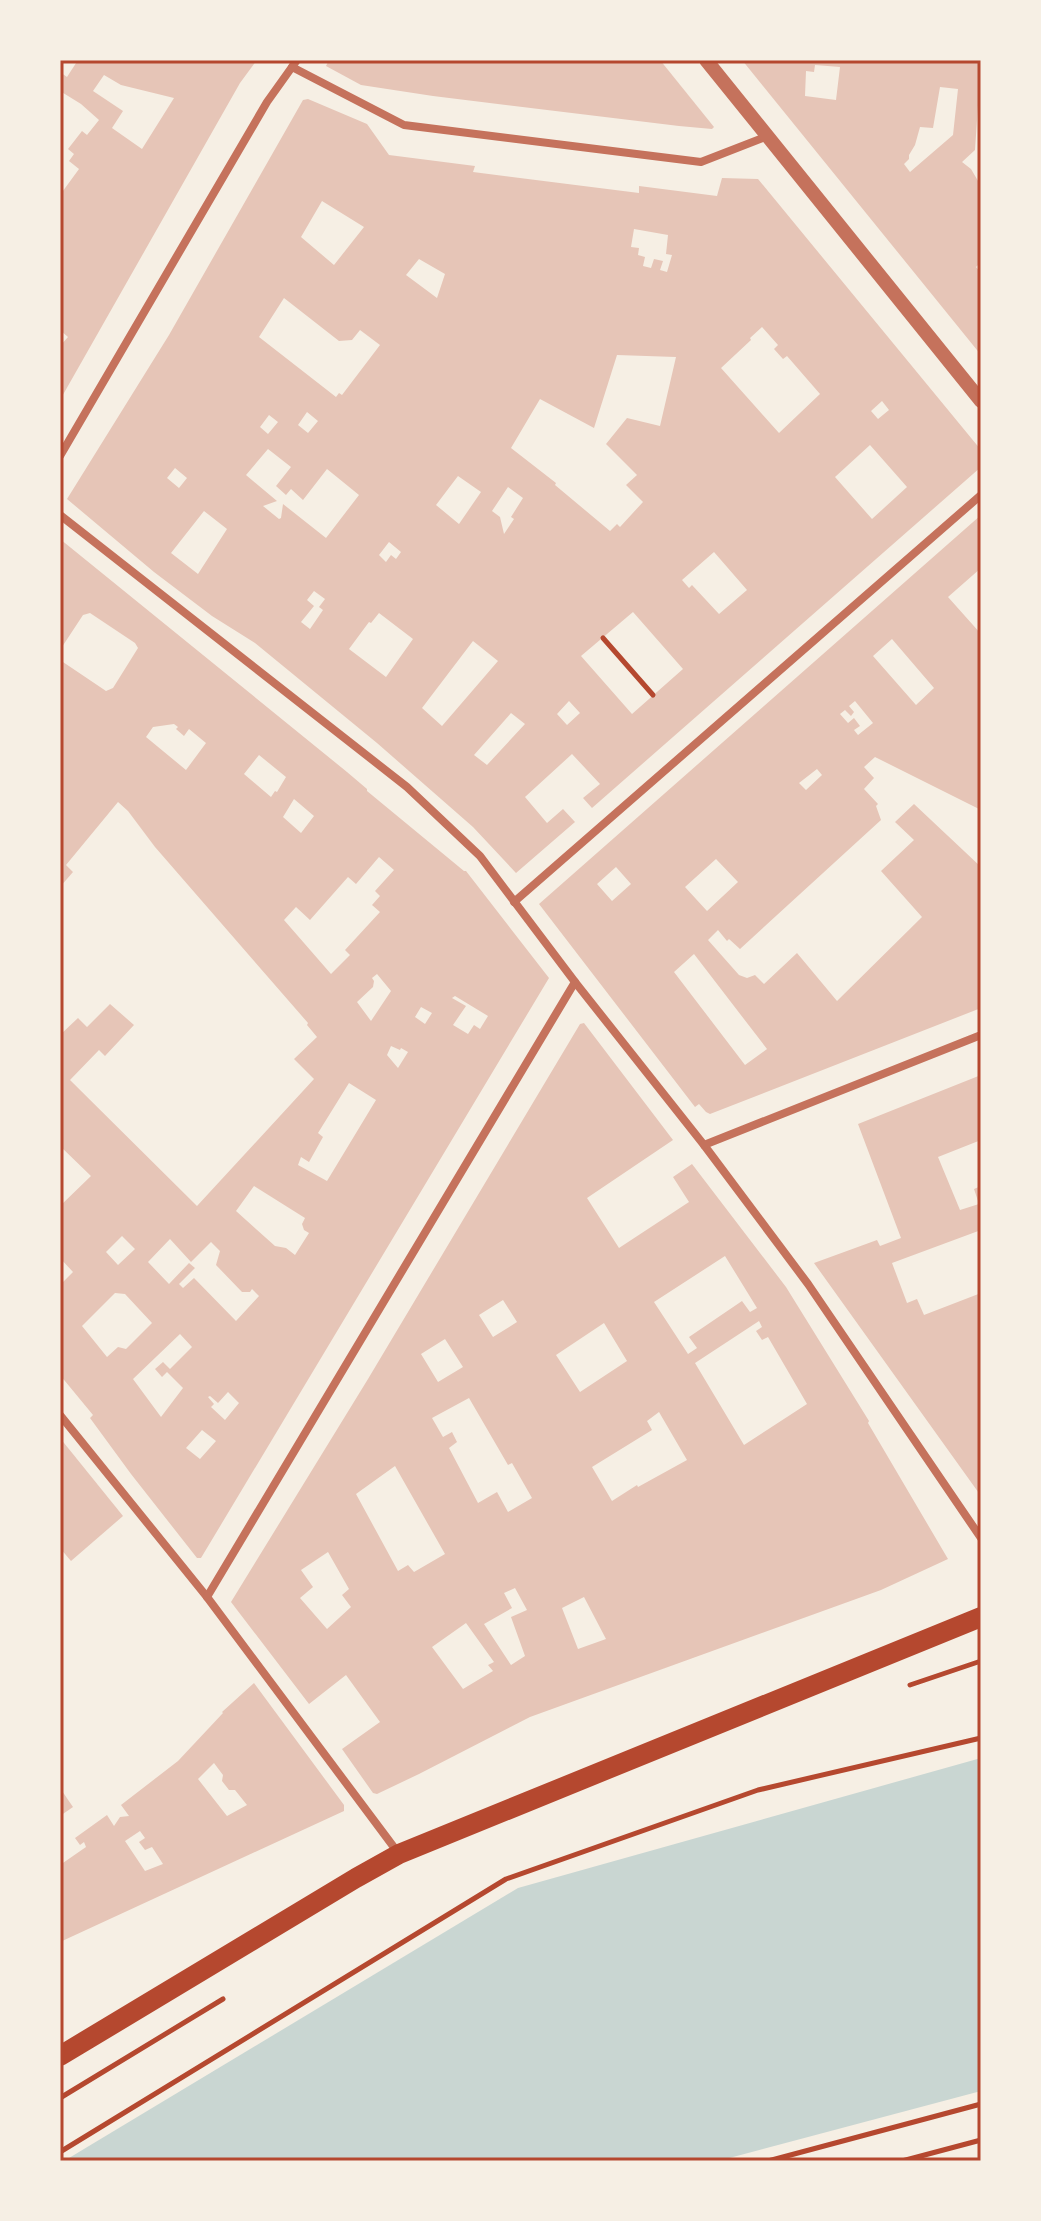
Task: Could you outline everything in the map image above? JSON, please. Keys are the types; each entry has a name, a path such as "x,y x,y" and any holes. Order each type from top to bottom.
{"main road":[{"path":"63,2049 399,1854 981,1617"}],"street":[{"path":"706,60 981,401"},
{"path":"60,456 267,102 295,64 404,125 701,162 768,136"},
{"path":"514,902 981,495"},
{"path":"60,515 407,787 480,856 808,1284 981,1538"},
{"path":"207,1597 575,982"},
{"path":"704,1145 981,1035"},
{"path":"60,1415 207,1597 399,1854"}],"path":[{"path":"603,638 653,695"},
{"path":"896,1689 981,1661"},
{"path":"60,2152 506,1879 758,1790 981,1738"},
{"path":"60,2098 224,1999"},
{"path":"768,2161 981,2104"},
{"path":"902,2161 981,2140"}],"shaded area":[{"path":"981,1758 981,2091 718,2161 64,2161 518,1888"}],"building":[{"path":"78,60 257,60 240,83 60,400 60,346 68,337 60,330 60,195 79,169 69,161 74,154 68,149 82,131 87,135 99,120 60,91 60,72 67,77","holes":["104,75 121,85 174,98 142,149 112,128 123,111 93,91"]},
{"path":"329,60 660,60 714,127 679,126 361,85 326,66"},
{"path":"742,60 981,60 975,150 962,162 971,169 981,186 981,262 976,267 981,273 981,355","holes":["815,65 840,67 836,100 805,96 806,71 814,72","940,87 958,89 953,135 910,172 904,164 909,159 920,127 933,128"]},
{"path":"308,99 367,124 389,155 475,166 473,172 639,193 639,186 717,196 722,178 758,179 981,450 981,467 592,808 583,798 600,784 572,754 525,797 547,823 563,809 575,822 516,873 473,827 377,743 255,643 212,616 154,572 67,499 169,335 303,100","holes":["322,201 364,227 334,265 301,237","634,229 668,235 666,254 672,255 667,272 660,270 663,261 654,259 651,268 643,266 645,257 638,255 639,248 631,247","419,259 445,274 437,298 406,275","284,298 339,341 352,340 360,330 380,345 342,395 339,393 336,397 259,337","762,327 778,345 774,349 783,359 787,356 820,394 779,433 721,368","617,355 676,357 660,426 627,418 606,444 637,475 626,485 643,502 620,527 617,524 610,531 511,448 540,399 594,428","882,401 889,410 878,419 871,411","307,412 318,421 308,433 298,425","269,415 278,422 268,434 260,427","870,445 907,487 872,519 835,477","268,449 291,467 276,486 286,495 291,489 303,500 327,469 359,495 326,538 283,504 279,519 263,506 277,501 246,475","175,468 187,478 179,488 167,478","458,476 481,492 459,524 436,505","508,487 523,498 504,534 500,517 492,511","204,511 227,529 198,574 171,553","389,542 401,552 396,559 391,555 386,562 379,555","714,552 747,590 719,614 692,585 689,588 682,580","314,591 325,599 319,607 323,610 310,629 301,622 314,606 307,600","633,612 683,669 632,714 581,656","379,613 413,639 386,677 349,649","473,641 498,661 442,726 422,708","569,701 580,713 567,725 557,714","511,713 525,724 487,765 474,755"]},
{"path":"981,515 981,568 948,597 981,634 981,810 875,757 864,767 874,778 864,789 878,804 881,820 740,949 729,939 727,941 718,930 708,940 739,975 747,978 755,975 764,984 797,953 837,1001 922,917 881,871 914,840 895,822 914,804 981,867 981,1008 710,1114 699,1104 695,1107 539,904","holes":["892,639 934,688 916,705 873,656","855,701 873,723 858,735 854,730 860,726 854,718 848,723 840,714 845,710 851,716 854,712 849,706","817,769 822,775 806,790 799,783","716,859 738,882 707,911 685,887","616,867 631,884 612,901 597,884","694,954 767,1049 745,1065 674,972"]},
{"path":"60,539 466,871 549,978 201,1558 197,1558 131,1474 90,1418 93,1415 60,1375 60,1285 73,1272 60,1258 60,1206 91,1176 60,1146 60,1035 78,1018 87,1027 110,1004 134,1025 105,1056 99,1050 70,1080 197,1206 314,1079 294,1059 317,1037 118,802 66,865 73,872 60,887 60,660 106,691 113,688 138,648 90,613 83,615 60,650","holes":["174,724 184,736 189,729 206,743 186,770 146,737 153,727","259,755 286,777 271,797 244,774","294,799 314,816 301,833 283,817","379,857 394,870 375,891 380,896 372,905 380,912 345,950 350,955 331,974 284,920 296,907 310,920 348,877 356,884","377,974 391,991 371,1021 357,1002 373,987 372,978","455,996 488,1016 480,1029 474,1025 468,1034 453,1025 466,1006 452,998","421,1007 432,1013 425,1024 415,1017","391,1046 408,1052 398,1068 387,1055","349,1083 376,1100 327,1181 298,1165 301,1157 309,1162 323,1137 318,1133","254,1186 305,1218 302,1224 309,1233 295,1255 286,1248 275,1246 236,1211","122,1236 135,1249 118,1265 106,1252","170,1239 191,1262 211,1242 220,1251 216,1265 242,1292 252,1289 259,1296 236,1321 194,1278 183,1288 179,1284 195,1268 189,1263 169,1284 148,1262","115,1293 125,1294 152,1323 126,1349 118,1347 107,1357 82,1326","180,1334 192,1347 170,1369 163,1362 155,1369 162,1377 167,1372 183,1388 161,1417 133,1379","228,1392 239,1403 225,1420 211,1407 214,1404 208,1397 218,1403","202,1430 216,1441 200,1459 186,1448"]},
{"path":"584,1023 673,1140 587,1198 619,1248 689,1202 673,1177 692,1164 786,1287 869,1421 948,1559 881,1590 530,1717 419,1774 377,1794 373,1793 342,1749 380,1722 346,1675 309,1704 231,1602 580,1024","holes":["725,1256 757,1308 750,1312 742,1301 689,1337 697,1348 688,1354 654,1302","503,1300 517,1322 493,1337 479,1315","759,1321 762,1327 756,1331 762,1340 768,1337 807,1404 744,1445 695,1363","604,1323 627,1361 580,1392 556,1355","445,1339 463,1367 438,1382 421,1354","469,1398 508,1465 512,1463 532,1498 508,1512 497,1492 478,1503 449,1448 457,1442 452,1432 443,1437 432,1418","659,1412 687,1460 612,1501 592,1467 652,1430 647,1421","395,1466 445,1554 414,1572 408,1565 398,1571 356,1494","328,1552 349,1589 342,1595 351,1607 327,1629 300,1598 313,1587 301,1570","515,1588 527,1610 511,1617 525,1656 511,1665 484,1624 512,1608 504,1593","584,1597 606,1639 578,1649 562,1608","466,1623 494,1662 488,1665 493,1671 463,1689 432,1647"]},
{"path":"981,1075 981,1140 938,1157 960,1210 979,1204 974,1189 981,1186 981,1230 892,1263 907,1303 917,1299 924,1315 981,1293 981,1496 814,1263 877,1240 880,1246 901,1238 858,1124"},
{"path":"60,1438 123,1516 71,1561 60,1548"},
{"path":"254,1683 344,1805 344,1811 60,1942 60,1865 86,1847 84,1842 80,1845 75,1838 107,1815 114,1826 120,1817 129,1816 121,1805 178,1761 222,1712","holes":["214,1763 229,1790 235,1790 247,1805 227,1816 198,1779","140,1831 145,1838 139,1842 145,1850 152,1847 163,1864 145,1871 125,1841"]},
{"path":"60,1788 73,1807 60,1816"}]}
